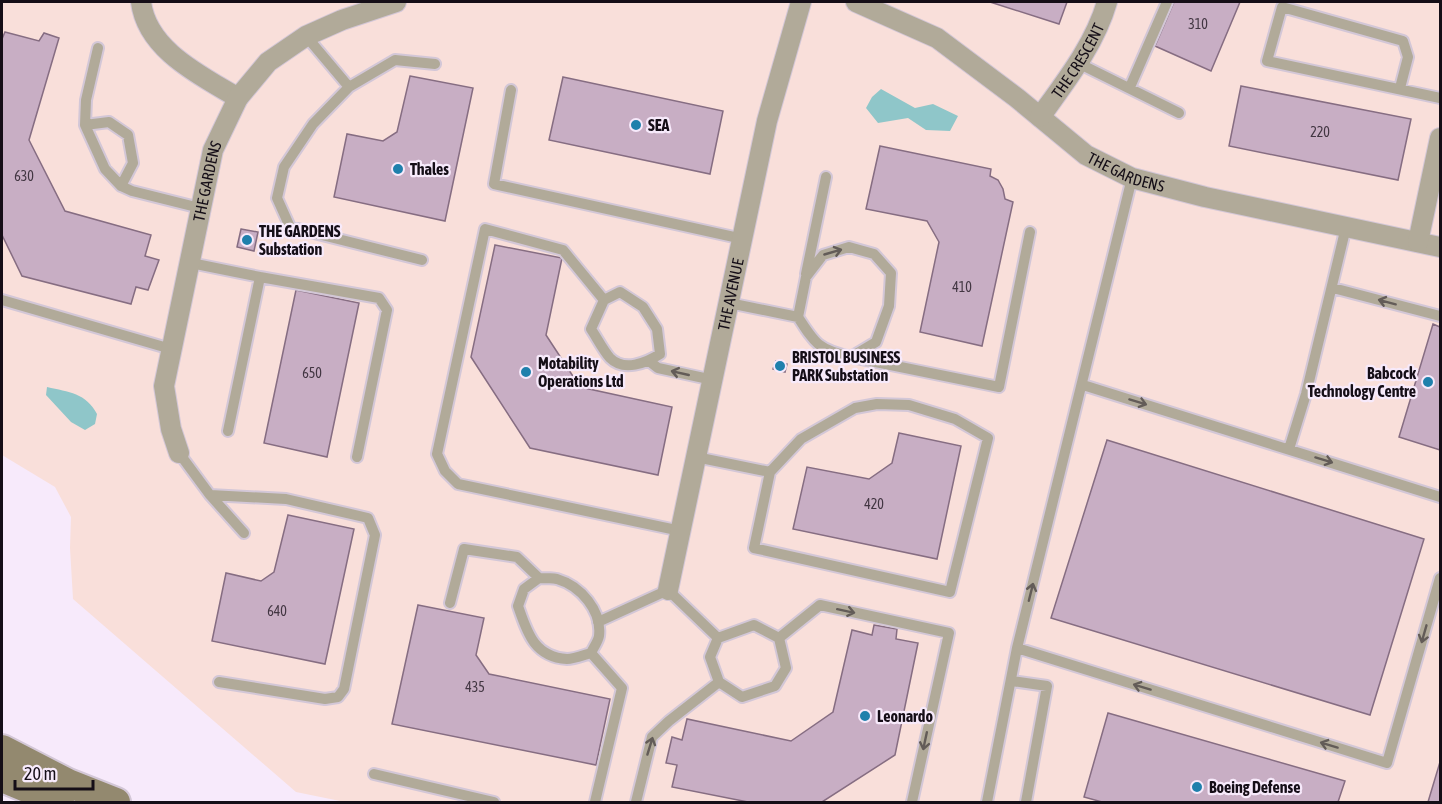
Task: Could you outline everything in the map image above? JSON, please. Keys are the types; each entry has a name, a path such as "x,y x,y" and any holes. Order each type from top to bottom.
{"street":[{"path":"141,2 150,32 166,48 186,66 238,98"},
{"name":"THE GARDENS","path":"179,453 171,429 164,386 171,349 176,338 213,150 238,98 268,62 306,36 342,20 396,2"},
{"name":"THE AVENUE","path":"668,590 767,121 801,2"},
{"name":"THE GARDENS","path":"856,2 937,38 1086,155 1132,178 1206,197 1440,247"},
{"name":"THE CRESCENT","path":"1040,117 1078,63 1102,18 1107,2"},
{"path":"1418,242 1440,138"},
{"path":"2,749 68,783 116,802"},
{"path":"2,778 60,802"},
{"path":"2,799 13,802"}],"lane":[{"path":"1130,87 1167,2"},
{"path":"1400,88 1408,57 1403,41 1282,7 1267,61 1440,98"},
{"path":"306,36 349,87"},
{"path":"98,48 86,100 85,124 105,169 121,186 132,191 200,208"},
{"path":"422,260 290,227 277,198 284,167 313,124 349,87 395,60 435,64"},
{"path":"1078,63 1179,113"},
{"path":"511,90 494,184 743,239"},
{"path":"85,124 109,122 128,135 133,163 121,186"},
{"path":"825,177 798,317 810,337 828,352 999,387 1030,231"},
{"path":"987,802 1017,648 1132,178"},
{"path":"1289,449 1306,394 1346,227"},
{"path":"604,300 563,250 485,229 437,454 445,471 458,484 681,531"},
{"path":"806,277 823,255 849,247 874,254 891,273 889,306 876,342 851,357"},
{"path":"191,263 260,278 379,298 387,310 357,457"},
{"path":"228,431 260,278"},
{"path":"1333,288 1440,316"},
{"path":"620,292 643,307 657,329 660,354 649,361 631,366 611,360 591,330 604,300 620,292"},
{"path":"2,300 171,349"},
{"path":"729,303 798,317"},
{"path":"649,361 658,368 713,380"},
{"path":"1083,385 1440,497"},
{"path":"877,404 909,405 955,419 988,438 950,592 754,548 770,472 801,439 855,408 877,404"},
{"path":"179,453 210,495 244,533"},
{"path":"696,457 770,472"},
{"path":"210,495 286,499 368,518 375,535 344,689 338,698 326,699 219,682"},
{"path":"450,603 464,549 517,557 538,578 558,580 576,590 589,601 598,622 599,638 591,653 568,659 542,652 528,636 518,606 524,589 538,578"},
{"path":"1017,648 1387,763 1440,578"},
{"path":"598,622 668,590 718,639"},
{"path":"779,638 820,605 949,633 912,802"},
{"path":"754,625 779,638 786,668 775,686 742,697 719,682 710,657 718,639 754,625"},
{"path":"591,653 622,688 595,802"},
{"path":"1012,681 1047,686 1026,802"},
{"path":"636,802 652,737 719,682"},
{"path":"374,774 494,802"}],"shaded area":[{"path":"2,2 1440,2 1440,802 345,802 296,792 73,599 71,517 55,487 2,455"},
{"path":"881,89 915,108 933,104 958,116 950,131 926,130 908,118 878,123 866,108 872,97"},
{"path":"47,387 76,394 88,402 97,414 95,424 85,430 71,422 46,395"}],"building":[{"path":"990,2 1067,2 1059,24"},
{"path":"1174,2 1240,2 1211,71 1155,46"},
{"path":"5,32 39,41 44,33 59,38 29,140 65,211 151,235 145,256 159,260 148,290 136,287 131,304 22,276 2,235 2,39"},
{"name":"Thales","path":"410,76 473,88 445,221 334,197 347,134 383,141 397,132"},
{"name":"SEA","path":"563,77 723,111 710,174 549,140"},
{"path":"1241,86 1411,119 1398,180 1229,146"},
{"path":"880,146 991,169 990,176 998,180 1005,199 1013,202 982,346 920,332 939,242 927,221 866,209"},
{"name":"THE GARDENS Substation","path":"241,229 258,232 254,251 237,247"},
{"name":"Motability Operations Ltd","path":"495,245 562,258 546,335 580,387 672,407 658,475 530,448 471,357"},
{"path":"296,290 359,303 327,457 264,443"},
{"name":"Babcock Technology Centre","path":"1433,324 1440,327 1440,450 1399,437"},
{"name":"BRISTOL BUSINESS PARK Substation","path":"776,361 787,364 785,372 773,369"},
{"path":"899,433 961,446 937,559 793,529 807,467 869,479 892,463"},
{"path":"1107,440 1424,539 1370,715 1051,618"},
{"path":"288,515 354,529 325,664 212,641 226,573 261,581 274,572"},
{"path":"418,605 484,618 476,655 489,674 610,699 596,765 392,724"},
{"name":"Leonardo","path":"874,625 897,629 896,639 918,643 895,755 822,802 748,802 672,787 677,765 666,763 672,737 682,740 687,719 791,741 833,712 852,630 872,635"},
{"path":"1108,713 1345,781 1338,802 1102,802 1084,797"},
{"path":"1440,762 1440,802 1428,802"}],"place":[{"name":"SEA","path":"636,125"},
{"name":"Thales","path":"398,169"},
{"name":"THE GARDENS Substation","path":"247,240"},
{"name":"BRISTOL BUSINESS PARK Substation","path":"780,366"},
{"name":"Motability Operations Ltd","path":"526,372"},
{"name":"Babcock Technology Centre","path":"1428,382"},
{"name":"Leonardo","path":"865,716"},
{"name":"Boeing Defense","path":"1197,787"}]}
